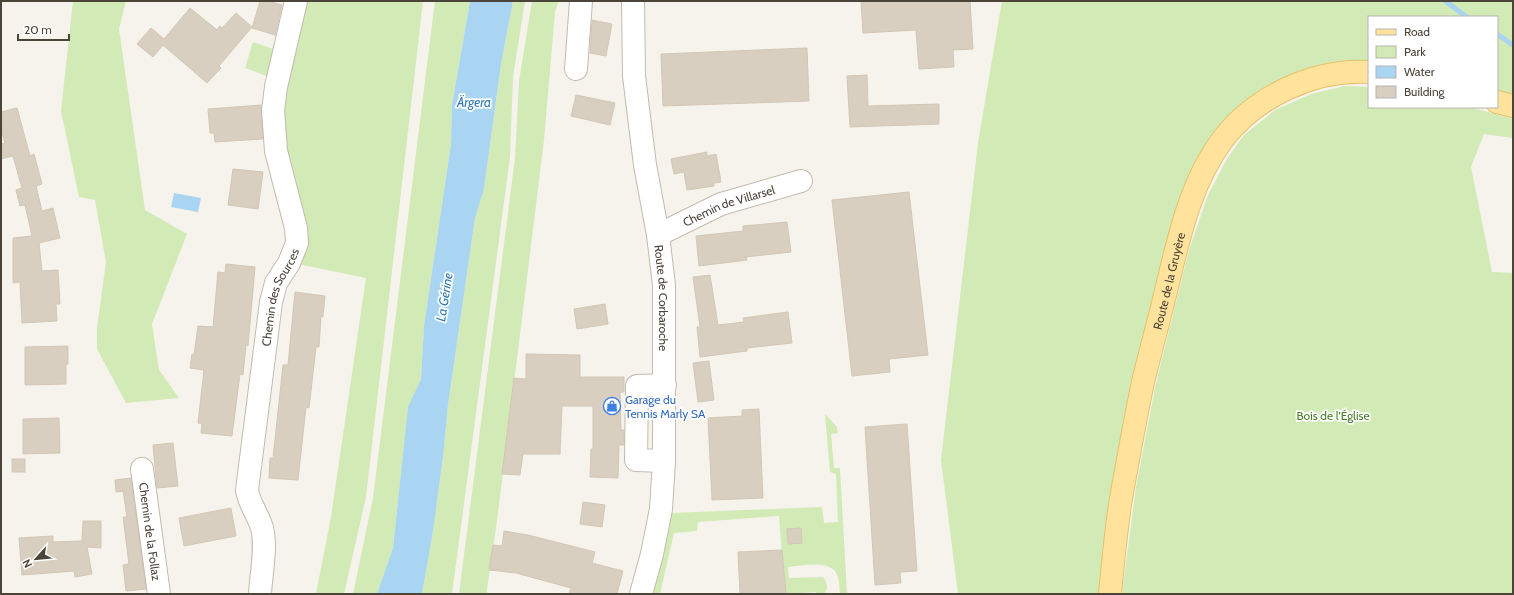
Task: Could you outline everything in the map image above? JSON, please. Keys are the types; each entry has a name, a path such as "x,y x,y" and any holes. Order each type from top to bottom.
{"main road":[{"name":"Route de la Gruyère","path":"1110,594 1121,500 1143,382 1177,246 1189,206 1202,174 1215,150 1232,130 1252,111 1273,96 1295,85 1317,77 1344,72 1368,72"},
{"path":"1498,102 1513,106"}],"street":[{"name":"Chemin des Sources","path":"260,594 264,545 262,528 248,500 247,490 271,302 276,283 289,263 297,243 296,228 276,151 273,110 276,87 296,1"},
{"path":"576,68 581,1"},
{"name":"Route de Corbaroche","path":"633,1 634,76 645,165 658,235 664,285 664,461 660,518 641,594"},
{"name":"Chemin de Villarsel","path":"658,235 721,204 801,181"},
{"path":"664,461 636,460 637,386 665,385"},
{"name":"Chemin de la Follaz","path":"142,469 160,594"}],"green space":[{"path":"73,1 126,1 119,29 145,210 187,234 152,324 159,370 179,398 126,403 97,349 97,328 106,262 95,200 79,197 61,111"},
{"path":"306,1 423,1 366,497 344,594 316,594 331,517 366,278 298,264 279,109"},
{"path":"435,1 470,1 452,105 451,144 424,326 421,379 408,408 393,548 377,594 353,594 373,498"},
{"path":"513,1 525,1 513,77 510,157 452,594 422,594 433,531 448,405 475,218 484,189 501,64"},
{"path":"532,1 559,1 555,12 544,140 487,594 459,594 515,158 519,81"},
{"path":"1002,1 1513,1 1513,97 1498,93 1498,16 1368,16 1368,63 1360,62 1211,140 1102,594 958,594 941,460 978,143"},
{"path":"253,42 279,51 272,78 245,68"},
{"name":"Bois de l'Église","path":"1345,86 1368,87 1368,108 1474,108 1513,119 1513,138 1484,134 1471,167 1492,272 1513,273 1513,594 1122,594 1136,487 1156,383 1189,250 1208,195 1227,159 1244,135 1275,110 1311,94"},
{"path":"825,414 837,427 838,433 831,434 834,468 840,468 847,594 840,594 839,580 831,568 824,565 809,565 788,567 789,578 823,577 827,586 827,590 824,594 816,594 816,592 785,594 779,516 698,522 697,531 674,533 660,594 651,594 668,533 671,513 822,507 824,523 838,522 836,474 830,472"}],"water":[{"name":"Ärgera","path":"470,1 513,1 501,64 484,189 475,218 448,405 433,531 422,594 377,594 393,548 408,407 421,379 424,326 451,144 452,105"},
{"path":"174,193 201,198 198,212 171,207"}],"building":[{"path":"260,1 267,1 282,5 275,35 252,28"},
{"path":"861,1 970,1 973,49 953,50 954,67 919,69 916,30 863,33"},
{"path":"190,8 217,30 220,26 222,28 236,13 252,27 219,66 221,68 207,83 163,45 153,57 137,44 151,28 164,39"},
{"path":"592,20 612,24 606,56 590,53"},
{"path":"807,48 809,101 663,106 661,54"},
{"path":"867,75 868,106 939,104 939,124 850,127 847,76"},
{"path":"576,95 615,103 610,125 571,116"},
{"path":"261,105 263,139 215,142 214,133 210,133 208,109"},
{"path":"17,108 30,156 34,154 42,184 36,186 42,211 53,208 60,238 39,243 42,271 58,270 60,304 56,304 57,321 22,323 20,282 13,283 13,238 32,236 25,205 20,206 16,190 22,188 13,156 1,159 1,144 5,143 1,130 1,112"},
{"path":"707,152 707,156 716,154 721,182 714,183 714,186 687,190 684,172 674,174 671,159"},
{"path":"233,169 263,172 258,209 228,205"},
{"path":"909,192 928,355 889,359 890,372 852,376 832,200"},
{"path":"787,222 791,252 746,257 747,260 699,266 696,236 743,231 743,226"},
{"path":"226,264 255,267 248,346 246,345 243,375 240,374 232,436 201,433 202,424 198,423 204,370 190,368 192,354 194,355 198,326 213,327 218,272 225,273"},
{"path":"710,275 718,325 744,322 743,318 788,312 792,343 747,348 747,351 700,357 697,327 700,327 693,277"},
{"path":"295,292 325,296 323,317 321,316 319,347 316,347 309,408 306,407 298,480 269,478 270,458 273,458 283,365 288,365"},
{"path":"605,304 608,324 577,329 574,309"},
{"path":"68,346 66,384 25,385 25,347"},
{"path":"526,354 580,355 580,377 624,377 624,392 620,392 621,430 624,430 624,445 619,445 618,478 590,477 591,449 593,449 593,406 562,406 560,454 523,454 520,475 502,474 514,378 526,379"},
{"path":"709,361 714,400 698,402 693,363"},
{"path":"759,409 763,498 712,500 708,418 742,416 742,410"},
{"path":"59,418 60,453 23,454 23,419"},
{"path":"907,424 917,571 900,572 901,583 875,585 865,427"},
{"path":"173,443 178,486 157,488 153,445"},
{"path":"12,459 25,459 25,472 12,472"},
{"path":"131,478 146,589 126,591 123,565 129,564 123,517 127,517 123,491 116,492 115,480"},
{"path":"583,502 605,505 602,527 580,524"},
{"path":"231,508 236,536 184,546 179,518"},
{"path":"83,521 101,521 101,548 87,547 92,574 75,577 74,571 22,575 19,538 53,536 53,542 82,541"},
{"path":"801,528 802,543 788,544 787,529"},
{"path":"504,531 528,535 595,552 592,563 623,571 617,594 569,594 571,588 516,573 489,570 493,545 502,546"},
{"path":"782,550 786,594 740,594 738,552"}],"waterway":[{"path":"1445,1 1466,16"},
{"path":"1498,35 1513,45"}],"place":[{"name":"Garage du Tennis Marly SA","path":"612,406"}],"water label":[{"name":"La Gérine","path":"444,297"}]}
